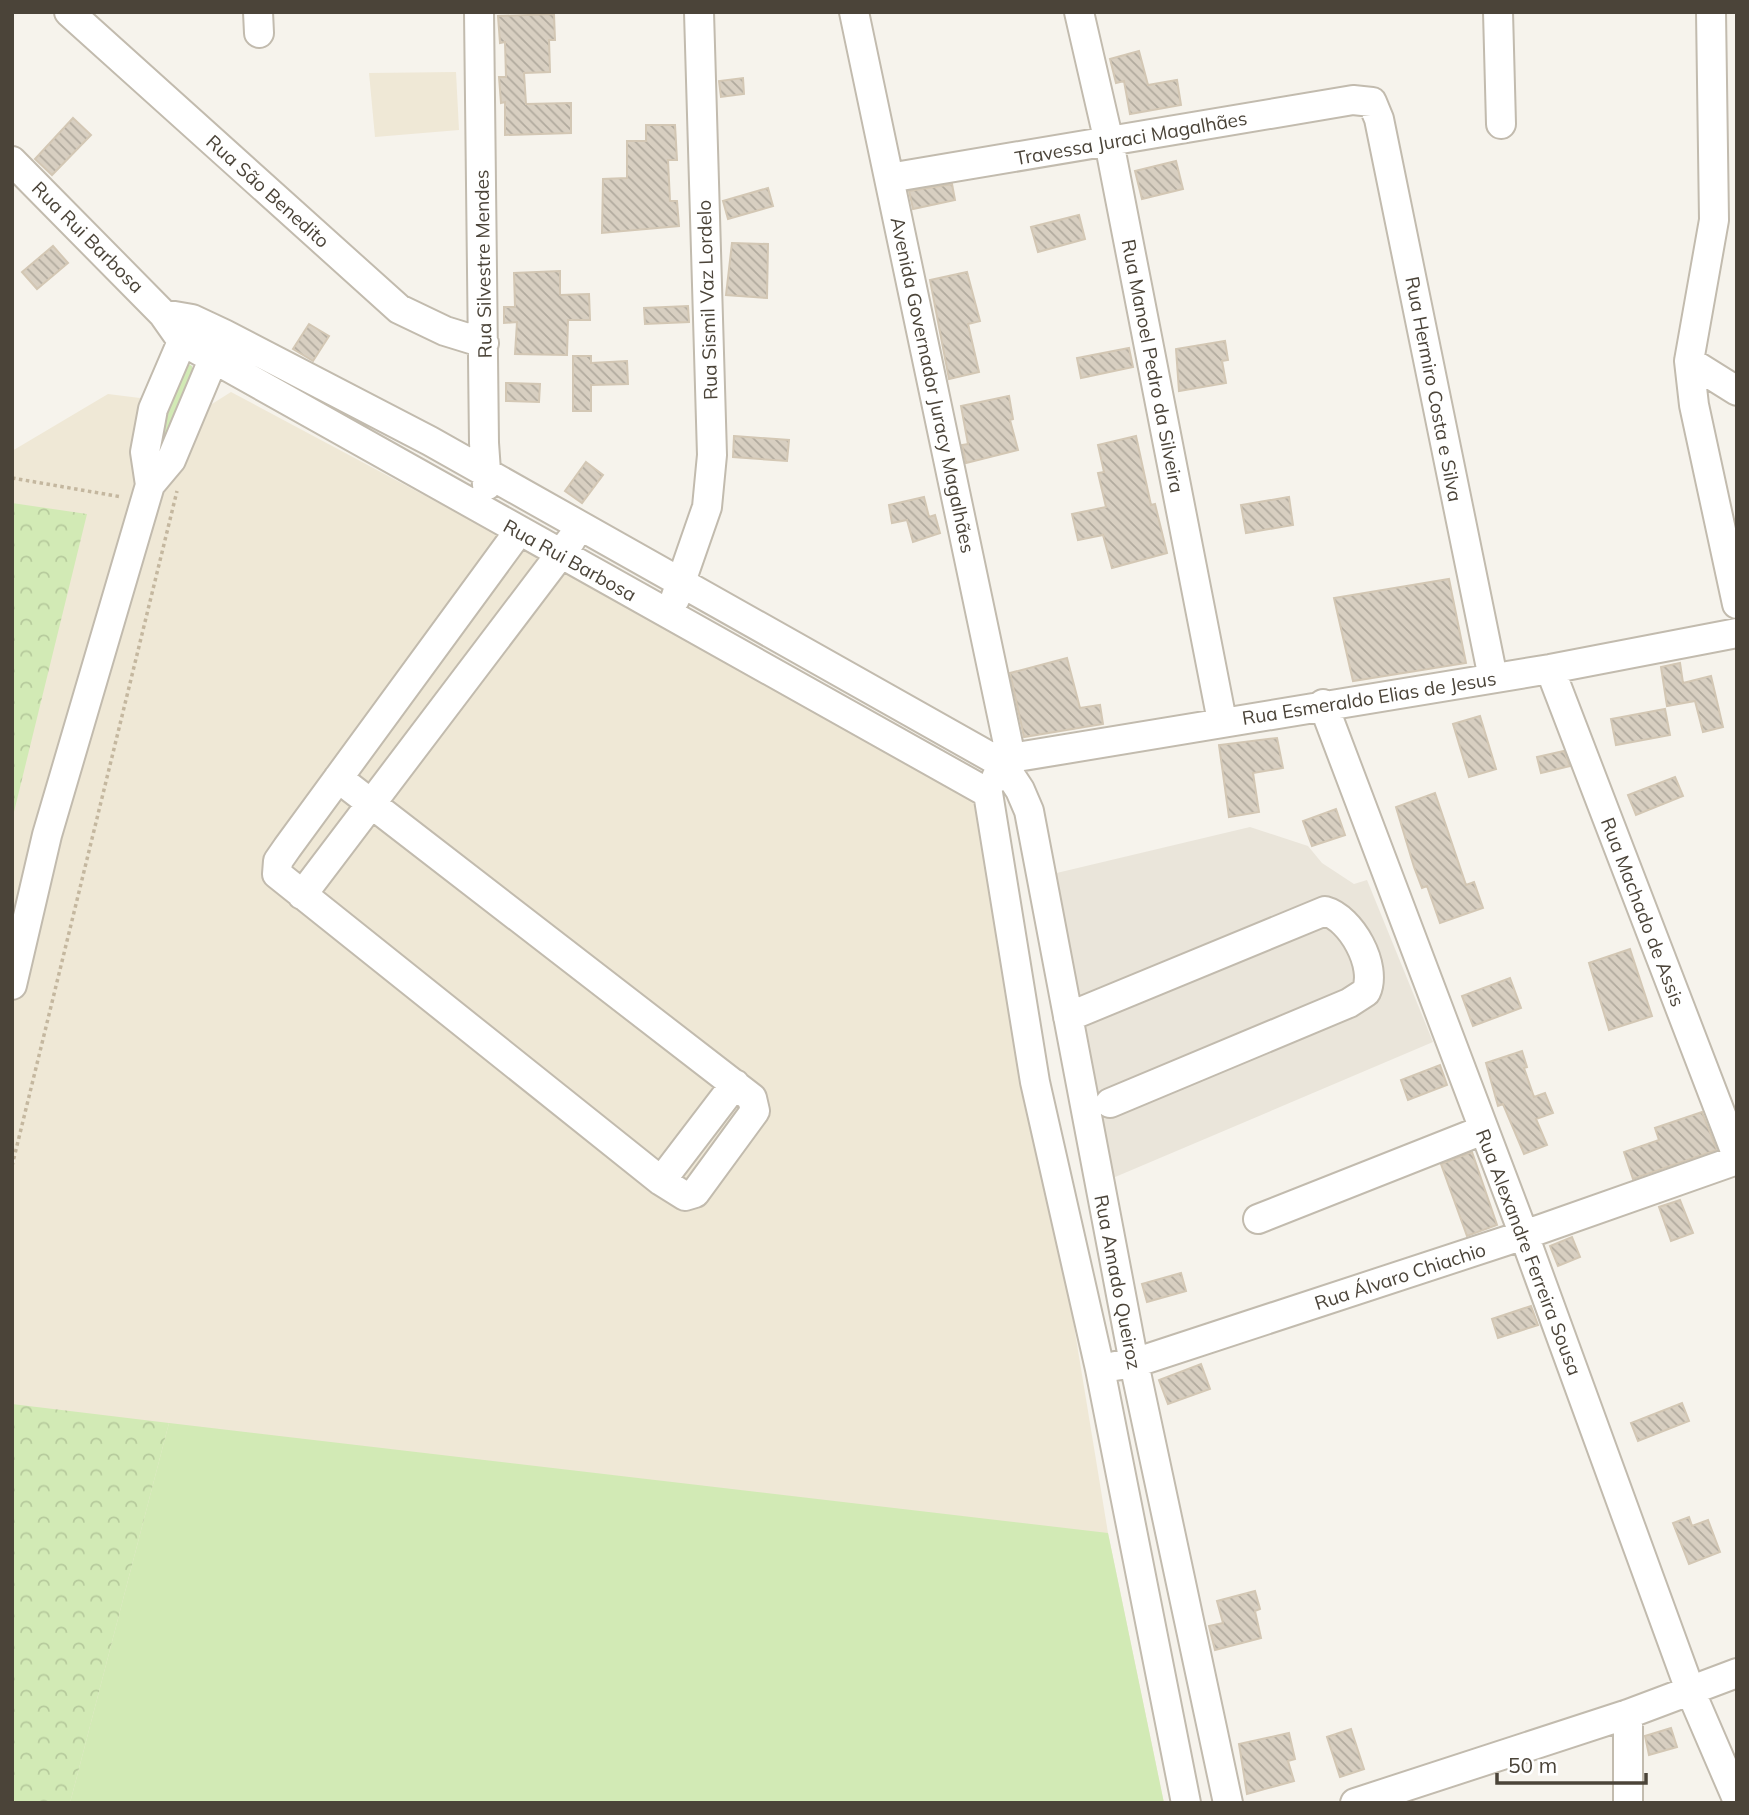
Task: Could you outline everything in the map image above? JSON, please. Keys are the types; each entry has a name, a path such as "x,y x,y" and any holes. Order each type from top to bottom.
{"street":[{"name":"Rua São Benedito","path":"69,12 399,309 444,331 484,343"},
{"name":"Rua Silvestre Mendes","path":"479,12 485,472 491,515"},
{"name":"Rua Sismil Vaz Lordelo","path":"668,615 683,583 707,506 712,455 699,12"},
{"name":"Avenida Governador Juracy Magalhães","path":"854,12 1007,761"},
{"name":"Rua Manoel Pedro da Silveira","path":"1079,12 1108,142 1222,721"},
{"path":"1498,12 1501,124"},
{"path":"1711,12 1714,220 1689,361 1694,405 1737,604"},
{"name":"Travessa Juraci Magalhães","path":"889,178 1353,100 1372,102"},
{"name":"Rua Hermiro Costa e Silva","path":"1372,102 1379,119 1493,678"},
{"name":"Rua Rui Barbosa","path":"12,161 163,314 187,330 485,472 1007,761"},
{"path":"12,985 47,835 147,493 145,452 153,409 187,330"},
{"name":"Rua Rui Barbosa","path":"218,346 491,515 988,793"},
{"path":"147,493 171,460 218,346"},
{"path":"1689,361 1737,391"},
{"path":"302,895 561,555 580,526"},
{"path":"338,778 752,1098 755,1111 695,1193 685,1196 661,1181 281,880 277,874 278,861 338,778 519,531"},
{"name":"Rua Esmeraldo Elias de Jesus","path":"1007,761 1222,721 1550,669 1737,634"},
{"name":"Rua Machado de Assis","path":"1550,669 1737,1158"},
{"name":"Rua Alexandre Ferreira Sousa","path":"1323,704 1524,1235 1690,1690 1737,1799"},
{"path":"988,793 1007,761"},
{"name":"Rua Amado Queiroz","path":"1007,761 1029,811 1134,1363 1228,1803"},
{"name":"Rua Amado Queiroz","path":"988,793 1035,1082 1100,1369 1186,1803"},
{"path":"1068,1017 1325,911 1336,914 1355,937 1369,975 1366,992 1349,1003 1110,1103"},
{"path":"1258,1219 1483,1130"},
{"name":"Rua Álvaro Chiachio","path":"1100,1369 1134,1363 1524,1235 1737,1158"},
{"path":"1355,1803 1628,1714 1737,1672"},
{"path":"1628,1714 1628,1803"}],"path":[{"path":"12,478 147,493"},
{"path":"12,1166 180,481"}],"shaded area":[{"path":"456,72 459,130 375,137 369,73"},
{"path":"231,392 987,796 1108,1533 1164,1803 12,1803 12,1171 18,1149 12,1167 12,451 108,394 156,400 196,414"},
{"path":"1250,827 1308,846 1322,863 1354,884 1367,880 1433,1042 1101,1183 1044,876"}],"green space":[{"path":"185,362 192,366 194,380 161,456 153,449"},
{"path":"12,503 87,514 12,820"},
{"path":"12,1404 169,1423 70,1803 12,1803"},
{"path":"169,1423 1108,1533 1164,1803 70,1803"}],"building":[{"path":"554,14 555,40 549,40 550,72 524,73 526,104 571,103 571,133 505,135 505,102 501,103 499,77 506,77 505,42 500,43 498,16"},
{"path":"1139,51 1148,85 1177,80 1181,105 1130,114 1124,81 1116,83 1110,59"},
{"path":"743,78 744,94 721,97 719,81"},
{"path":"73,118 91,135 52,175 35,159"},
{"path":"646,125 675,125 677,160 668,160 670,201 677,201 679,226 602,233 603,179 627,178 627,141 646,141"},
{"path":"1176,161 1183,189 1142,199 1135,171"},
{"path":"952,184 955,200 913,209 909,191"},
{"path":"768,188 773,206 728,219 723,201"},
{"path":"1079,215 1085,239 1038,252 1031,227"},
{"path":"732,243 768,244 767,298 726,295"},
{"path":"53,246 68,263 37,289 22,272"},
{"path":"560,271 560,295 589,294 590,320 568,320 567,355 515,354 517,322 504,323 504,307 515,307 514,273"},
{"path":"967,272 980,321 968,324 979,372 949,379 930,280"},
{"path":"688,306 689,322 645,324 644,308"},
{"path":"309,324 329,336 313,361 293,349"},
{"path":"1225,341 1228,360 1222,361 1226,383 1179,391 1176,349"},
{"path":"1129,348 1133,367 1081,378 1077,358"},
{"path":"573,356 591,356 591,363 627,361 628,384 591,385 591,411 573,411"},
{"path":"506,383 540,384 539,402 506,401"},
{"path":"1009,396 1013,419 1010,420 1018,450 966,463 962,445 968,444 961,406"},
{"path":"734,436 789,440 787,461 733,457"},
{"path":"1136,436 1151,505 1155,504 1167,553 1112,568 1103,535 1078,540 1072,514 1106,507 1098,473 1104,472 1098,445"},
{"path":"586,462 603,475 582,503 565,491"},
{"path":"924,497 929,517 935,515 940,533 913,542 907,520 892,523 889,505"},
{"path":"1289,497 1293,525 1246,533 1241,505"},
{"path":"1449,579 1466,663 1353,681 1334,598"},
{"path":"1067,658 1080,708 1100,705 1103,724 1024,737 1010,673"},
{"path":"1680,663 1683,683 1711,676 1723,727 1703,732 1695,701 1667,706 1661,667"},
{"path":"1665,709 1670,735 1616,745 1611,719"},
{"path":"1480,716 1496,769 1469,777 1453,724"},
{"path":"1277,738 1283,768 1253,773 1259,812 1229,817 1219,745"},
{"path":"1564,751 1570,766 1541,773 1537,757"},
{"path":"1675,777 1683,796 1636,815 1628,795"},
{"path":"1435,793 1466,885 1474,882 1483,908 1440,923 1427,886 1422,888 1414,867 1396,807"},
{"path":"1336,809 1345,835 1312,846 1303,821"},
{"path":"1630,949 1652,1016 1609,1030 1589,963"},
{"path":"1510,978 1521,1008 1473,1026 1462,996"},
{"path":"1522,1051 1527,1067 1524,1068 1534,1097 1545,1093 1553,1113 1536,1119 1547,1145 1524,1154 1503,1104 1498,1106 1486,1063"},
{"path":"1440,1065 1447,1085 1408,1100 1401,1080"},
{"path":"1702,1112 1717,1150 1633,1179 1624,1152 1659,1140 1655,1128"},
{"path":"1472,1152 1497,1225 1467,1236 1441,1164"},
{"path":"1680,1200 1693,1233 1671,1241 1659,1207"},
{"path":"1572,1237 1580,1257 1558,1266 1550,1246"},
{"path":"1181,1273 1186,1291 1147,1302 1142,1284"},
{"path":"1531,1306 1538,1325 1498,1338 1492,1319"},
{"path":"1201,1364 1210,1389 1168,1404 1159,1380"},
{"path":"1682,1403 1689,1421 1638,1441 1631,1423"},
{"path":"1689,1517 1692,1526 1708,1520 1720,1552 1689,1564 1673,1523"},
{"path":"1255,1591 1260,1609 1255,1611 1261,1638 1215,1650 1209,1626 1223,1623 1217,1601"},
{"path":"1671,1728 1677,1747 1649,1755 1645,1736"},
{"path":"1351,1729 1364,1769 1340,1777 1327,1737"},
{"path":"1289,1733 1295,1759 1288,1761 1294,1781 1247,1794 1239,1744"}]}
